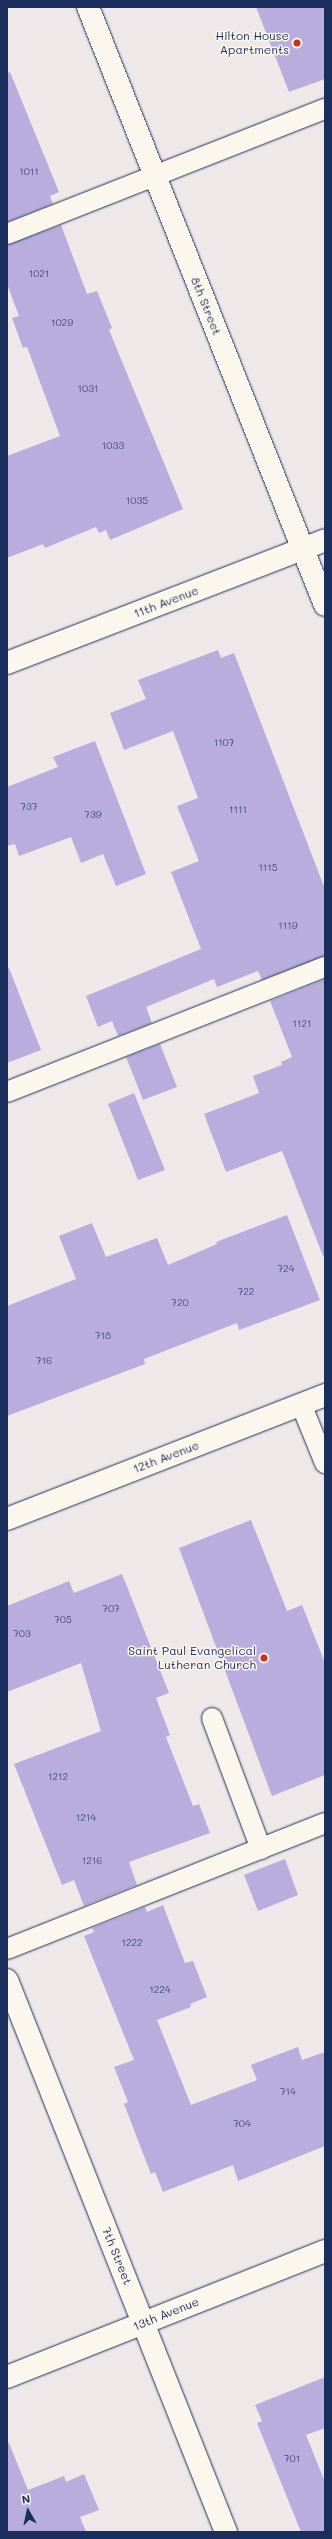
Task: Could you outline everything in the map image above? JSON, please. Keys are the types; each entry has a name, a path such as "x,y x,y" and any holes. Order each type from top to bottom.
{"street":[{"name":"8th Street","path":"88,7 325,605"},
{"name":"11th Avenue","path":"7,664 325,540"},
{"name":"12th Avenue","path":"7,1519 325,1395"},
{"name":"7th Street","path":"7,1980 144,2322 226,2532"},
{"name":"13th Avenue","path":"7,2377 325,2251"}],"lane":[{"path":"7,234 325,108"},
{"path":"7,1092 325,967"},
{"path":"301,1404 325,1463"},
{"path":"212,1718 261,1849"},
{"path":"7,1949 325,1823"}],"building":[{"name":"Hilton House Apartments","path":"256,7 325,7 325,79 289,92"},
{"path":"10,72 59,192 50,196 53,204 7,222 7,73"},
{"path":"61,225 87,294 97,291 112,328 109,330 183,509 110,540 106,530 99,533 96,527 45,548 43,544 7,558 7,456 60,436 27,347 23,348 12,318 19,316 7,284 7,245"},
{"path":"218,650 221,658 234,653 325,889 325,956 262,980 258,971 217,987 214,979 146,1007 152,1023 118,1036 112,1021 98,1027 86,996 201,949 171,872 199,861 177,806 198,798 173,731 124,750 110,713 146,699 138,680"},
{"path":"95,741 146,874 116,886 103,854 81,863 71,837 19,856 15,844 7,846 7,787 58,767 53,757"},
{"path":"9,968 41,1050 7,1063 7,969"},
{"path":"325,979 325,1255 323,1256 282,1151 226,1172 204,1114 259,1093 253,1076 282,1065 281,1062 292,1057 270,1001"},
{"path":"160,1044 177,1087 143,1100 126,1057"},
{"path":"134,1093 165,1170 138,1180 108,1104"},
{"path":"287,1215 320,1300 239,1330 237,1323 144,1359 145,1364 7,1416 7,1306 76,1279 59,1236 92,1223 106,1257 157,1238 168,1265 217,1244 216,1242"},
{"name":"Saint Paul Evangelical Lutheran Church","path":"251,1520 287,1611 302,1605 325,1663 325,1775 272,1796 179,1548"},
{"path":"122,1574 169,1693 156,1698 170,1735 166,1737 193,1806 199,1804 210,1833 129,1862 137,1885 84,1906 74,1880 62,1885 14,1764 101,1731 81,1663 7,1692 7,1606 69,1581 74,1593"},
{"path":"285,1859 298,1895 258,1911 244,1875"},
{"path":"163,1905 185,1963 193,1961 207,1997 190,2004 191,2007 157,2020 191,2105 257,2080 251,2065 298,2047 302,2060 325,2052 325,2146 238,2181 233,2165 163,2192 155,2172 151,2174 124,2104 128,2102 114,2067 134,2060 84,1936 94,1932 92,1928 145,1907 147,1912"},
{"path":"325,2377 325,2428 306,2435 325,2482 325,2532 301,2532 257,2423 262,2421 255,2405"},
{"path":"7,2443 9,2443 28,2490 64,2476 66,2482 84,2474 99,2510 80,2517 86,2532 7,2532"}],"place":[{"name":"Hilton House Apartments","path":"297,43"},
{"name":"Saint Paul Evangelical Lutheran Church","path":"264,1658"}]}
